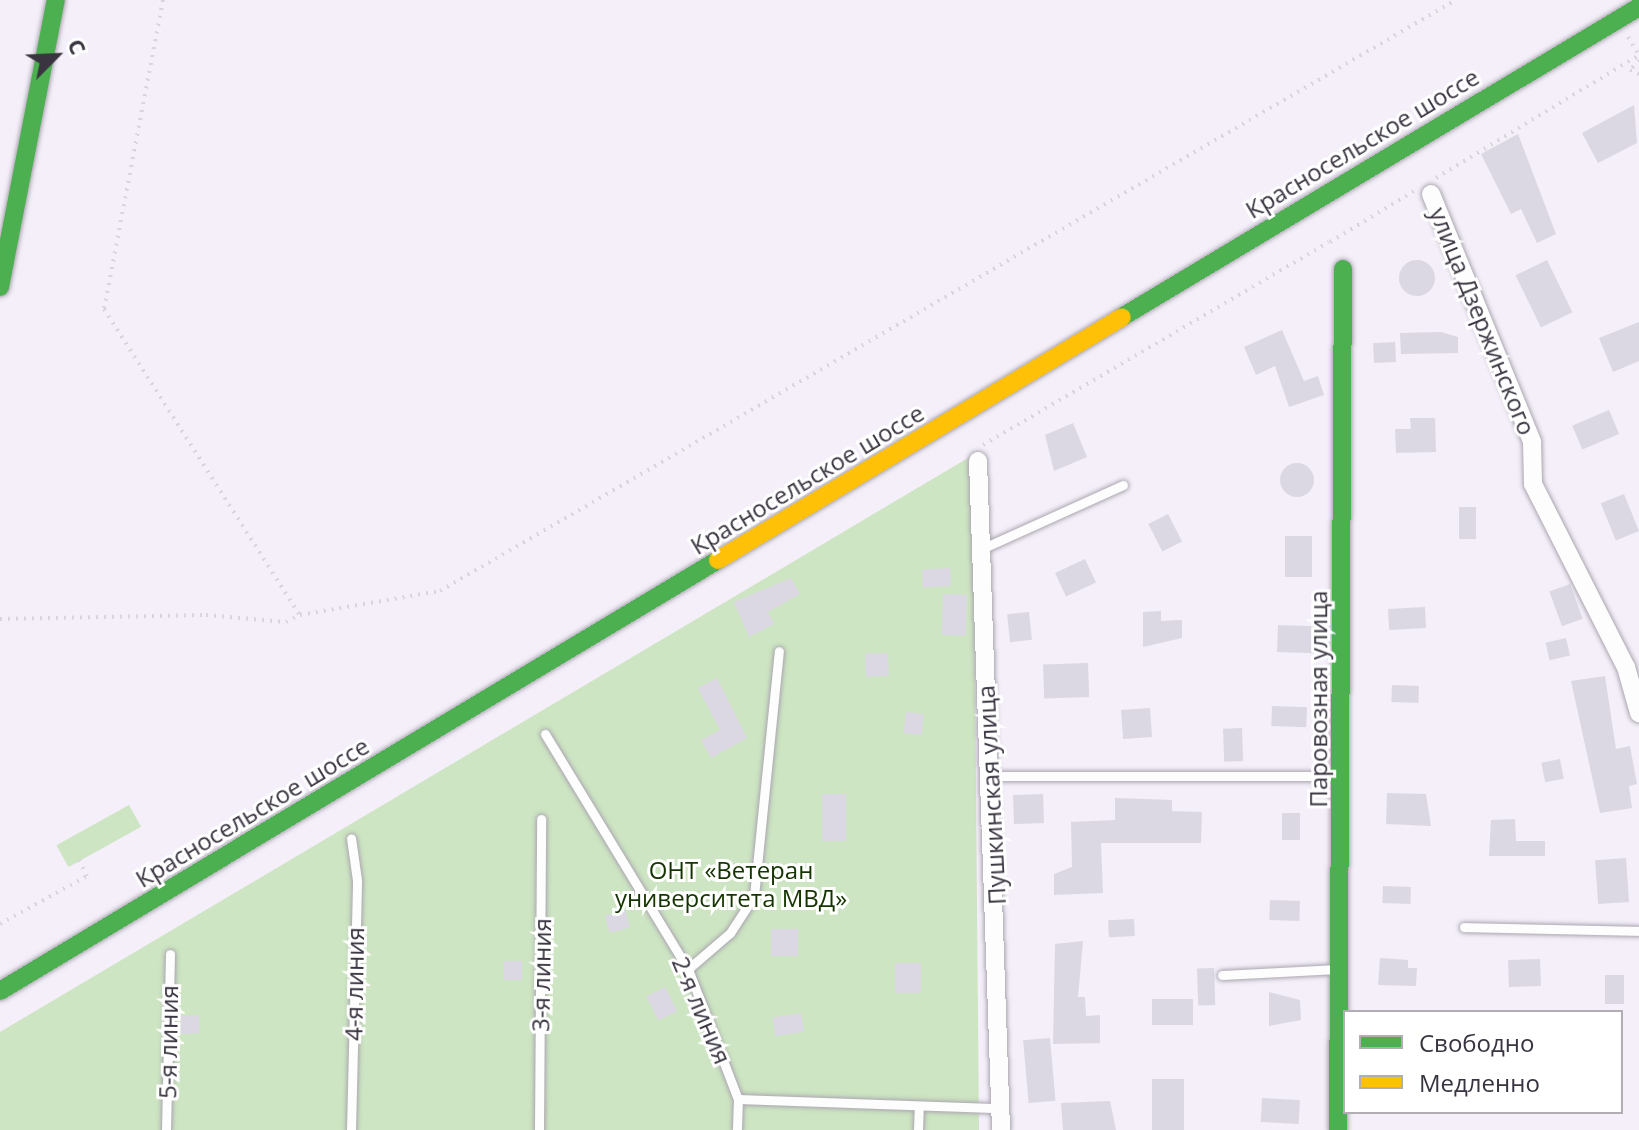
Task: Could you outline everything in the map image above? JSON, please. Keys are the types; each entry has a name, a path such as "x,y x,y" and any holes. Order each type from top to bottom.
{"main road":[{"path":"0,287 56,0"},
{"name":"Красносельское шоссе","path":"0,991 1639,7"},
{"name":"Паровозная улица","path":"1338,1130 1343,269"}],"street":[{"name":"улица Дзержинского","path":"1422,192 1532,442 1533,484 1626,667 1639,713"},
{"name":"Пушкинская улица","path":"978,455 976,552 994,776 1001,1130"}],"lane":[{"path":"976,552 1123,485"},
{"path":"688,969 730,933 754,896 779,651"},
{"name":"2-я линия","path":"545,734 688,969 738,1099 737,1130"},
{"path":"994,776 1342,776"},
{"name":"3-я линия","path":"539,1130 541,819"},
{"name":"4-я линия","path":"351,838 357,880 351,1130"},
{"path":"1464,927 1639,931"},
{"name":"5-я линия","path":"166,1130 170,954"},
{"path":"1222,975 1340,969"},
{"path":"738,1099 1000,1108"},
{"path":"918,1130 919,1107"}],"path":[{"path":"163,0 104,309 300,615"},
{"path":"0,619 206,615 286,622 300,615 440,591 1456,0"},
{"path":"1629,38 1639,56"},
{"path":"1639,56 1630,70 1639,74"},
{"path":"978,455 1422,192 1639,56"},
{"path":"0,924 87,876 79,860"}],"green space":[{"name":"ОНТ «Ветеран университета МВД»","path":"973,455 979,1130 0,1130 0,1032"},
{"path":"129,805 141,827 69,867 56,845"}],"building":[{"path":"1634,105 1637,143 1598,163 1582,133"},
{"path":"1518,134 1556,234 1537,243 1521,209 1511,214 1481,154"},
{"path":"1417,260 1430,265 1435,278 1430,291 1417,296 1404,291 1399,278 1404,265"},
{"path":"1547,260 1572,312 1541,327 1516,275"},
{"path":"1639,322 1639,361 1613,372 1599,338"},
{"path":"1282,330 1304,381 1318,376 1324,395 1289,407 1275,366 1256,375 1244,347"},
{"path":"1441,332 1458,337 1458,353 1401,354 1400,333"},
{"path":"1395,342 1396,362 1374,363 1373,343"},
{"path":"1609,410 1619,434 1582,450 1572,426"},
{"path":"1410,418 1435,418 1436,452 1396,453 1395,429 1411,429"},
{"path":"1073,423 1087,457 1054,471 1045,435"},
{"path":"1297,463 1309,468 1314,480 1309,492 1297,497 1285,492 1280,480 1285,468"},
{"path":"1624,494 1639,531 1616,540 1601,503"},
{"path":"1459,507 1476,507 1476,539 1459,539"},
{"path":"1168,514 1182,542 1162,552 1148,524"},
{"path":"1285,536 1312,536 1312,577 1285,577"},
{"path":"1085,559 1096,583 1066,597 1055,573"},
{"path":"950,568 951,586 923,587 922,569"},
{"path":"791,578 800,594 768,612 774,624 749,637 734,602"},
{"path":"1570,584 1583,619 1562,626 1549,592"},
{"path":"943,594 967,595 966,636 942,635"},
{"path":"1425,607 1426,628 1389,630 1388,609"},
{"path":"1161,611 1161,621 1182,620 1182,638 1143,647 1143,612"},
{"path":"1029,612 1032,640 1010,642 1007,614"},
{"path":"1278,625 1315,626 1314,653 1277,652"},
{"path":"1566,638 1570,656 1550,660 1546,643"},
{"path":"888,653 889,676 866,677 865,654"},
{"path":"1088,663 1089,697 1044,699 1043,665"},
{"path":"1605,676 1616,749 1630,746 1637,784 1629,786 1632,808 1600,813 1571,681"},
{"path":"717,678 747,738 711,758 701,740 720,730 698,688"},
{"path":"1392,685 1419,686 1418,703 1391,702"},
{"path":"1272,706 1307,707 1306,727 1271,726"},
{"path":"1150,708 1152,737 1123,739 1121,710"},
{"path":"906,712 924,714 922,735 904,733"},
{"path":"1242,728 1243,761 1224,762 1223,729"},
{"path":"1560,759 1564,779 1545,782 1541,763"},
{"path":"1387,793 1426,794 1431,826 1386,824"},
{"path":"822,794 846,794 846,841 822,841"},
{"path":"1043,794 1044,823 1014,824 1013,795"},
{"path":"1115,798 1172,800 1172,811 1202,812 1201,843 1101,843 1103,893 1054,895 1054,874 1072,867 1071,822 1115,820"},
{"path":"1282,813 1300,813 1300,840 1282,840"},
{"path":"1515,819 1516,841 1545,841 1545,856 1489,856 1491,820"},
{"path":"1626,858 1629,902 1598,904 1595,860"},
{"path":"1383,886 1411,887 1410,904 1382,903"},
{"path":"1270,900 1300,901 1299,921 1269,920"},
{"path":"625,910 630,927 610,933 605,916"},
{"path":"1134,919 1135,936 1109,937 1108,920"},
{"path":"771,929 798,929 798,956 771,956"},
{"path":"1083,941 1078,997 1085,997 1086,1016 1100,1015 1100,1043 1053,1044 1055,944"},
{"path":"1380,958 1408,960 1408,968 1417,968 1416,986 1378,985"},
{"path":"1540,959 1541,986 1509,987 1508,960"},
{"path":"504,961 522,961 522,980 504,980"},
{"path":"895,963 921,963 921,993 895,993"},
{"path":"1214,968 1215,1005 1198,1006 1197,969"},
{"path":"1605,975 1624,975 1624,1004 1605,1004"},
{"path":"665,987 677,1011 659,1021 646,997"},
{"path":"1269,992 1300,1000 1301,1020 1269,1026"},
{"path":"1152,999 1193,999 1193,1025 1152,1025"},
{"path":"801,1013 804,1032 775,1036 772,1018"},
{"path":"199,1015 200,1033 181,1034 180,1016"},
{"path":"1050,1038 1055,1101 1029,1103 1023,1040"},
{"path":"1152,1079 1184,1079 1184,1130 1152,1130"},
{"path":"1262,1098 1300,1100 1299,1124 1261,1122"},
{"path":"1110,1101 1116,1130 1063,1130 1061,1103"}],"traffic: fast":[{"path":"0,287 56,0"},
{"path":"1122,317 1639,7"},
{"path":"1338,1130 1343,269"},
{"path":"0,991 718,560"}],"traffic: slow":[{"path":"718,560 1122,317"}]}
